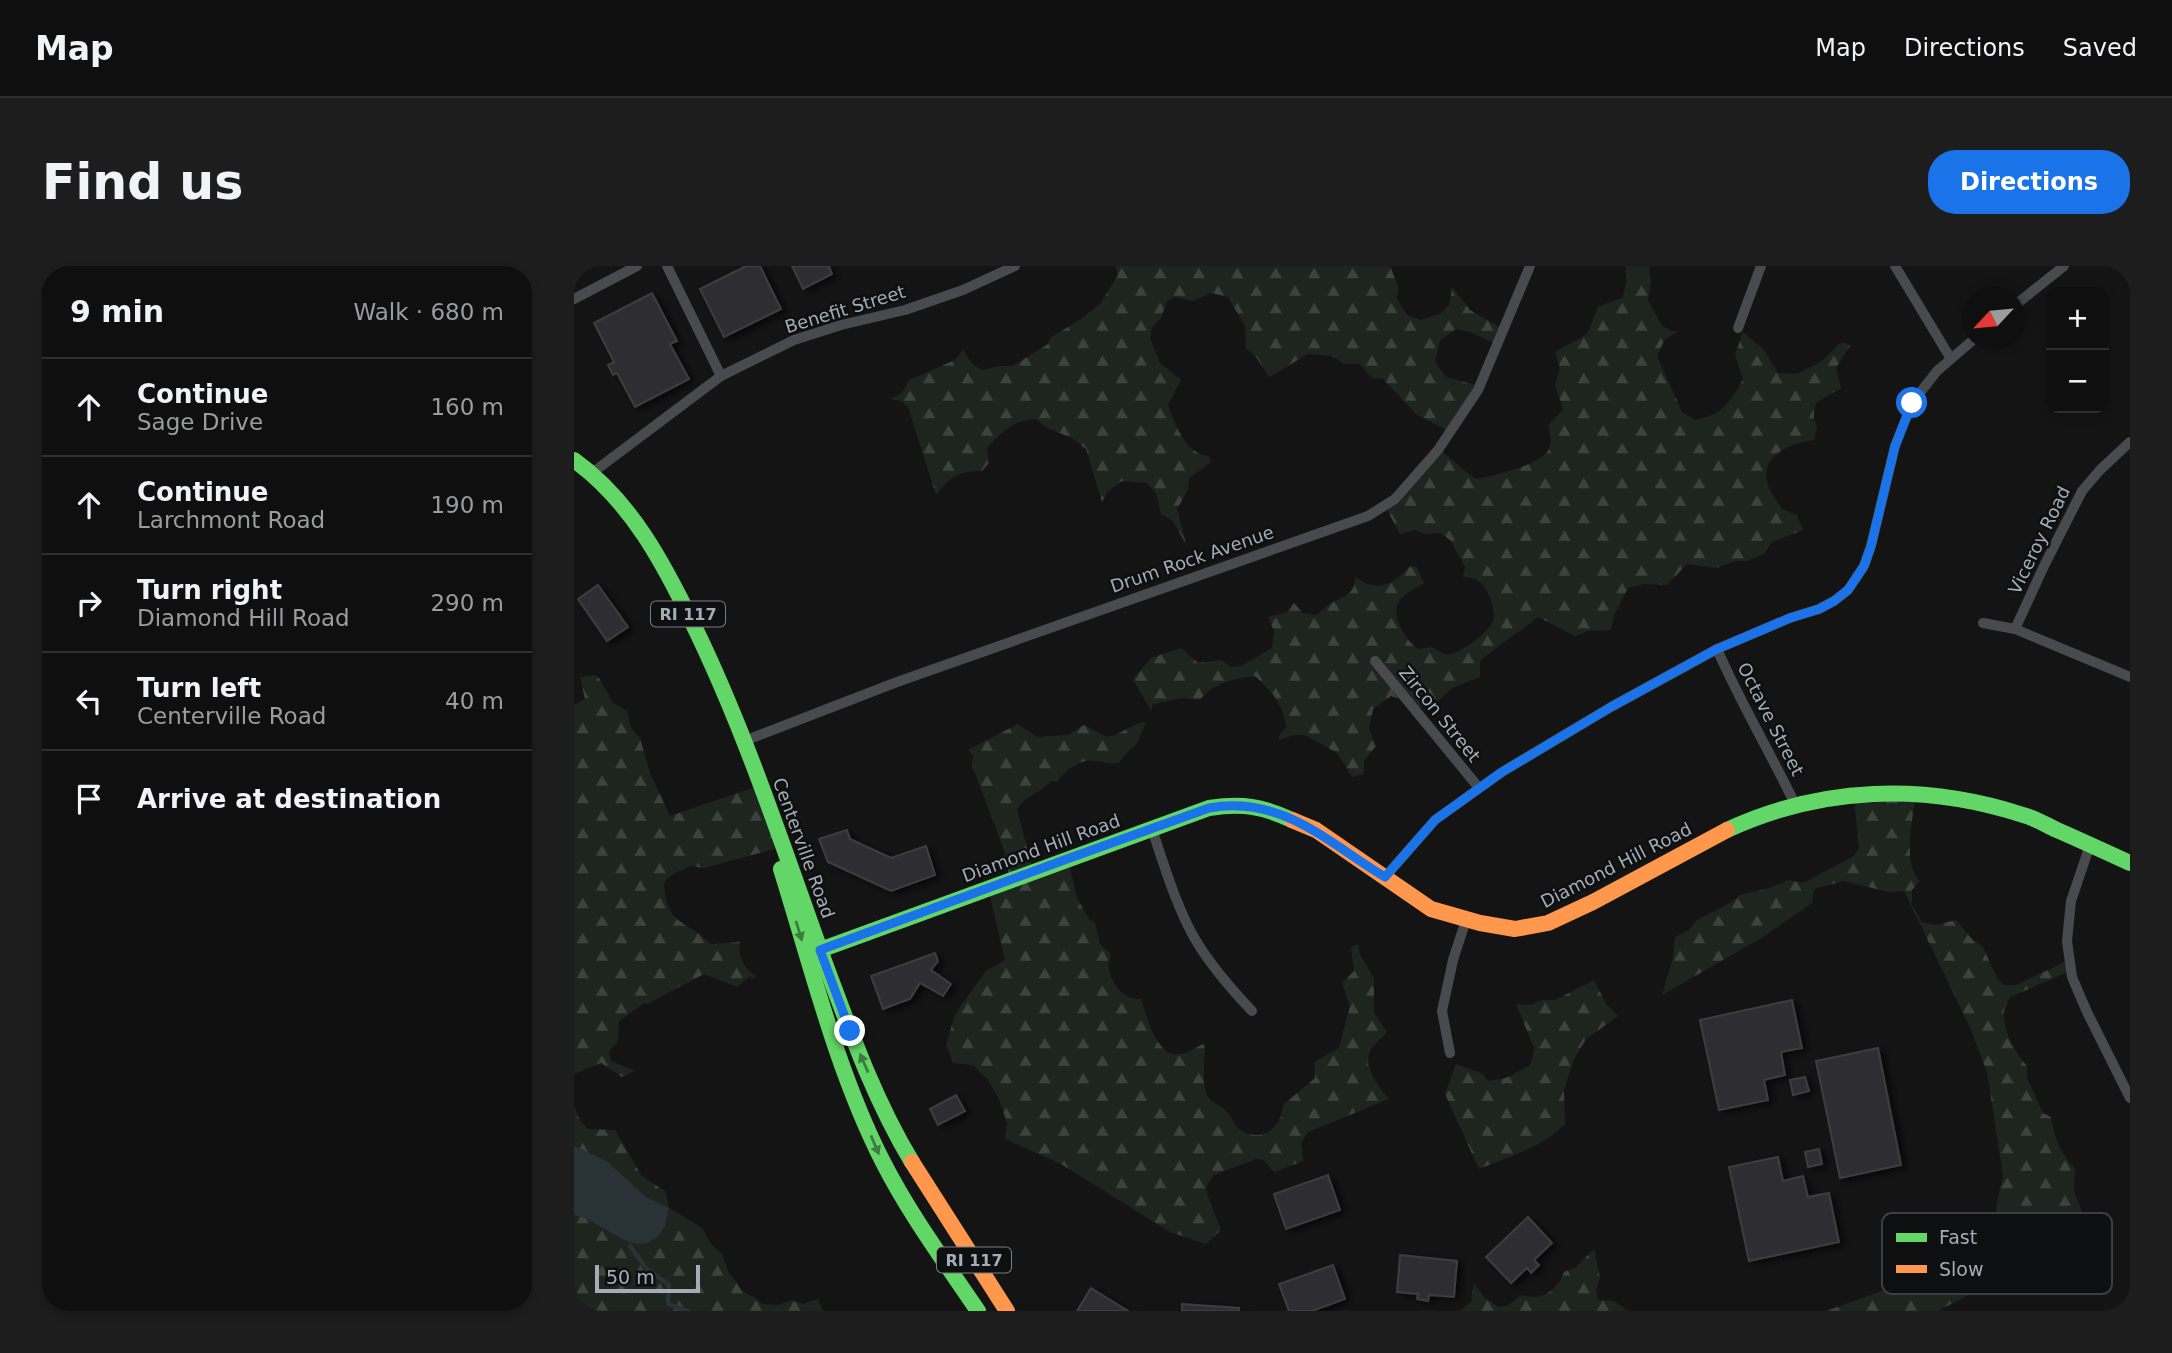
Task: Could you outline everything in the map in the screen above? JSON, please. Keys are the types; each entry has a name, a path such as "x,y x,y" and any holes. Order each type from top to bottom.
{"main road":[{"name":"Centerville Road","path":"574,460 592,473 630,515 656,551 705,647 755,771 814,953 836,1045 860,1109 882,1160 908,1208 978,1311"},
{"path":"574,470 592,473"},
{"name":"Diamond Hill Road","path":"814,953 1209,808 1229,805 1268,809 1316,830 1431,909 1466,920 1515,929 1548,923 1593,902 1744,821 1795,804 1826,798 1895,792 1959,798 2025,814 2130,863"},
{"name":"Centerville Road","path":"814,953 892,1129 1007,1311"},
{"path":"908,1208 929,1188"},
{"path":"921,1226 941,1208"}],"street":[{"path":"574,299 638,266"},
{"path":"667,266 721,376"},
{"name":"Benefit Street","path":"592,473 721,376 794,340 841,325 905,310 951,294 1014,266"},
{"name":"Drum Rock Avenue","path":"744,741 897,682 1368,516 1395,499 1438,450 1478,390 1530,266"},
{"path":"1738,328 1760,266"},
{"path":"1895,266 1951,359"},
{"path":"2025,297 2064,266"},
{"path":"1385,877 1435,820 1502,772 1611,707 1717,649 1790,618 1819,609 1848,590 1864,566 1871,546 1895,446 1912,403 1937,371 1962,350"},
{"name":"Viceroy Road","path":"2015,629 2082,491 2130,442"},
{"path":"1983,623 2015,629 2130,677"},
{"name":"Octave Street","path":"1717,649 1733,686 1766,744 1795,804"},
{"name":"Zircon Street","path":"1375,661 1479,788"},
{"path":"1152,829 1168,877 1196,942 1252,1011"},
{"path":"2091,845 2071,901 2067,941 2072,977 2130,1098"},
{"path":"1450,1053 1442,1012 1453,960 1466,920"}],"green space":[{"path":"1115,266 1390,266 1398,286 1397,299 1407,315 1421,320 1440,314 1450,304 1452,287 1470,310 1503,329 1497,344 1456,329 1440,340 1435,362 1446,377 1479,386 1448,431 1416,414 1383,379 1372,378 1360,364 1344,364 1332,356 1308,354 1269,377 1256,357 1246,348 1245,326 1228,297 1211,293 1193,301 1175,297 1167,301 1161,318 1152,327 1150,338 1160,363 1181,380 1168,405 1178,429 1193,450 1209,456 1211,462 1189,478 1188,490 1177,509 1187,546 1173,521 1161,514 1156,493 1147,483 1122,481 1107,492 1102,502 1086,449 1072,438 1047,428 1036,419 1021,421 1008,428 987,448 989,463 982,471 955,476 936,495 908,407 901,401 890,399 902,393 909,380 955,360 963,350 972,364 982,370 1013,366 1048,344 1050,338 1101,303 1118,275"},
{"path":"1625,266 1649,266 1651,281 1648,300 1662,326 1679,331 1665,339 1657,356 1682,412 1695,420 1712,415 1725,406 1743,379 1735,355 1743,332 1764,350 1778,373 1797,374 1822,361 1840,343 1850,346 1836,368 1841,388 1817,402 1814,409 1817,427 1814,440 1779,452 1768,465 1766,474 1772,494 1782,509 1797,515 1803,530 1772,542 1764,554 1747,561 1735,561 1716,568 1687,564 1667,585 1645,584 1628,588 1615,613 1611,630 1588,631 1575,636 1538,617 1480,661 1480,677 1452,688 1429,710 1391,696 1373,709 1369,728 1376,746 1364,761 1364,774 1352,777 1337,753 1305,735 1279,740 1286,727 1283,712 1271,692 1255,676 1218,685 1200,700 1182,698 1153,704 1151,711 1133,679 1151,658 1181,648 1198,663 1221,660 1231,667 1241,666 1272,648 1274,631 1268,617 1287,612 1294,603 1303,613 1316,615 1351,591 1355,577 1362,582 1384,585 1397,579 1409,567 1416,566 1424,583 1405,595 1396,610 1400,626 1418,649 1432,647 1444,654 1452,654 1468,646 1485,632 1493,619 1490,598 1479,581 1463,577 1465,567 1451,541 1441,533 1425,534 1414,530 1400,534 1386,508 1438,448 1477,479 1517,468 1545,455 1550,443 1548,426 1563,409 1555,385 1560,368 1555,352 1587,334 1598,307 1623,297 1627,278"},
{"path":"595,675 613,703 627,711 631,728 640,738 650,773 670,816 758,786 774,844 774,849 704,868 691,866 673,874 664,882 673,915 711,944 740,942 742,961 756,976 752,979 750,976 737,987 704,974 643,1004 619,1021 618,1041 609,1051 611,1061 635,1071 622,1077 601,1063 574,1074 574,705 585,699 580,677"},
{"path":"1146,722 1137,744 1118,763 1079,763 1057,782 1051,781 1029,797 1017,810 1033,869 1068,860 1077,898 1089,919 1095,923 1100,944 1111,954 1108,969 1114,982 1125,995 1141,999 1158,1042 1171,1053 1179,1054 1205,1043 1204,1082 1208,1096 1227,1112 1239,1129 1257,1135 1270,1131 1279,1120 1283,1105 1315,1078 1314,1062 1339,1048 1350,1006 1342,983 1354,971 1351,947 1358,944 1360,955 1374,978 1374,1013 1387,1032 1372,1048 1368,1060 1374,1078 1389,1099 1308,1132 1301,1143 1303,1161 1274,1172 1264,1160 1256,1159 1214,1175 1206,1187 1221,1230 1206,1244 1170,1232 1061,1164 1005,1139 1007,1123 999,1099 988,1080 973,1065 953,1063 946,1045 955,1014 986,971 1005,960 988,888 1009,877 1004,850 972,765 973,756 968,750 1018,724 1037,737 1068,735 1084,725 1107,737"},
{"path":"1854,797 1915,797 1910,853 1911,864 1920,881 1912,890 1912,905 1922,922 1935,925 1956,920 1971,938 1983,947 1997,978 2004,985 2016,985 2067,961 2068,972 2010,997 2004,1020 2011,1041 2027,1066 2027,1078 2043,1113 2051,1117 2059,1145 2075,1169 2074,1192 2081,1213 1997,1213 2003,1175 1987,1072 1969,1025 1904,891 1889,892 1843,881 1814,889 1812,903 1763,937 1662,995 1673,958 1675,937 1689,930 1697,920 1740,895 1789,880 1803,883 1854,856 1859,848"},
{"path":"1594,980 1606,1004 1618,1016 1586,1039 1574,1059 1564,1090 1565,1124 1536,1145 1479,1169 1445,1094 1456,1064 1483,1074 1488,1081 1506,1078 1531,1065 1534,1048 1516,1004 1531,1005 1542,1000 1555,1000"},
{"path":"574,1106 580,1120 588,1129 615,1130 641,1175 666,1192 669,1208 702,1228 712,1245 722,1254 728,1271 743,1292 762,1304 779,1305 792,1300 803,1304 818,1299 823,1311 574,1311 574,1215 585,1216 620,1238 665,1223 646,1197 607,1161 574,1146"},
{"path":"1594,1249 1600,1278 1596,1290 1598,1300 1614,1301 1628,1311 1460,1311 1471,1302 1474,1283 1484,1297 1498,1307 1507,1306 1522,1295 1542,1296 1553,1289 1564,1272 1576,1267"},
{"path":"1879,1292 1970,1294 1938,1311 1826,1311"}],"shaded area":[{"path":"574,1146 607,1161 646,1197 669,1208 666,1224 656,1237 646,1243 634,1243 574,1215"}],"building":[{"path":"746,266 760,266 781,309 724,337 700,289"},
{"path":"792,266 829,266 832,274 803,289"},
{"path":"652,293 677,341 670,344 689,379 635,407 617,373 613,375 608,365 614,362 594,323"},
{"path":"598,585 628,627 607,641 578,599"},
{"path":"847,830 850,839 891,858 926,846 935,875 891,891 828,862 819,839"},
{"path":"935,953 938,961 931,970 951,984 943,996 920,983 910,999 883,1009 871,976"},
{"path":"1792,1000 1802,1048 1781,1052 1785,1075 1764,1080 1768,1100 1719,1110 1700,1020"},
{"path":"1878,1048 1901,1165 1840,1178 1816,1061"},
{"path":"1805,1077 1809,1091 1793,1095 1790,1080"},
{"path":"956,1095 965,1111 938,1125 930,1109"},
{"path":"1819,1149 1822,1164 1808,1167 1805,1152"},
{"path":"1778,1157 1783,1181 1803,1176 1808,1197 1829,1193 1839,1242 1749,1261 1729,1167"},
{"path":"1328,1175 1340,1210 1286,1229 1274,1194"},
{"path":"1528,1217 1552,1243 1534,1260 1539,1265 1531,1273 1527,1268 1511,1283 1486,1257"},
{"path":"1400,1255 1457,1261 1454,1297 1429,1295 1428,1301 1417,1299 1418,1294 1397,1292"},
{"path":"1333,1265 1345,1299 1312,1311 1289,1311 1279,1284"},
{"path":"1091,1288 1128,1311 1077,1311"},
{"path":"1182,1304 1239,1308 1239,1311 1182,1311"}],"waterway":[{"path":"630,1246 646,1268 669,1285 668,1304 688,1311"}],"traffic: fast":[{"path":"574,460 594,476 629,514 658,557 694,626 747,749 863,1063 912,1162"},
{"path":"1727,830 1763,815 1836,797 1911,794 1986,805 2027,816 2130,863"},
{"path":"820,950 1209,808 1252,807 1292,820"},
{"path":"781,869 838,1055 867,1128 905,1201 978,1311"}],"traffic: slow":[{"path":"1292,820 1316,830 1431,909 1480,923 1515,929 1548,923 1593,902 1727,830"},
{"path":"912,1162 1007,1311"}],"route":[{"path":"850,1031 820,950 1209,808 1244,805 1268,809 1316,830 1385,877 1435,820 1502,772 1611,707 1717,649 1790,618 1819,609 1848,590 1864,566 1871,546 1895,446 1912,403"}]}
